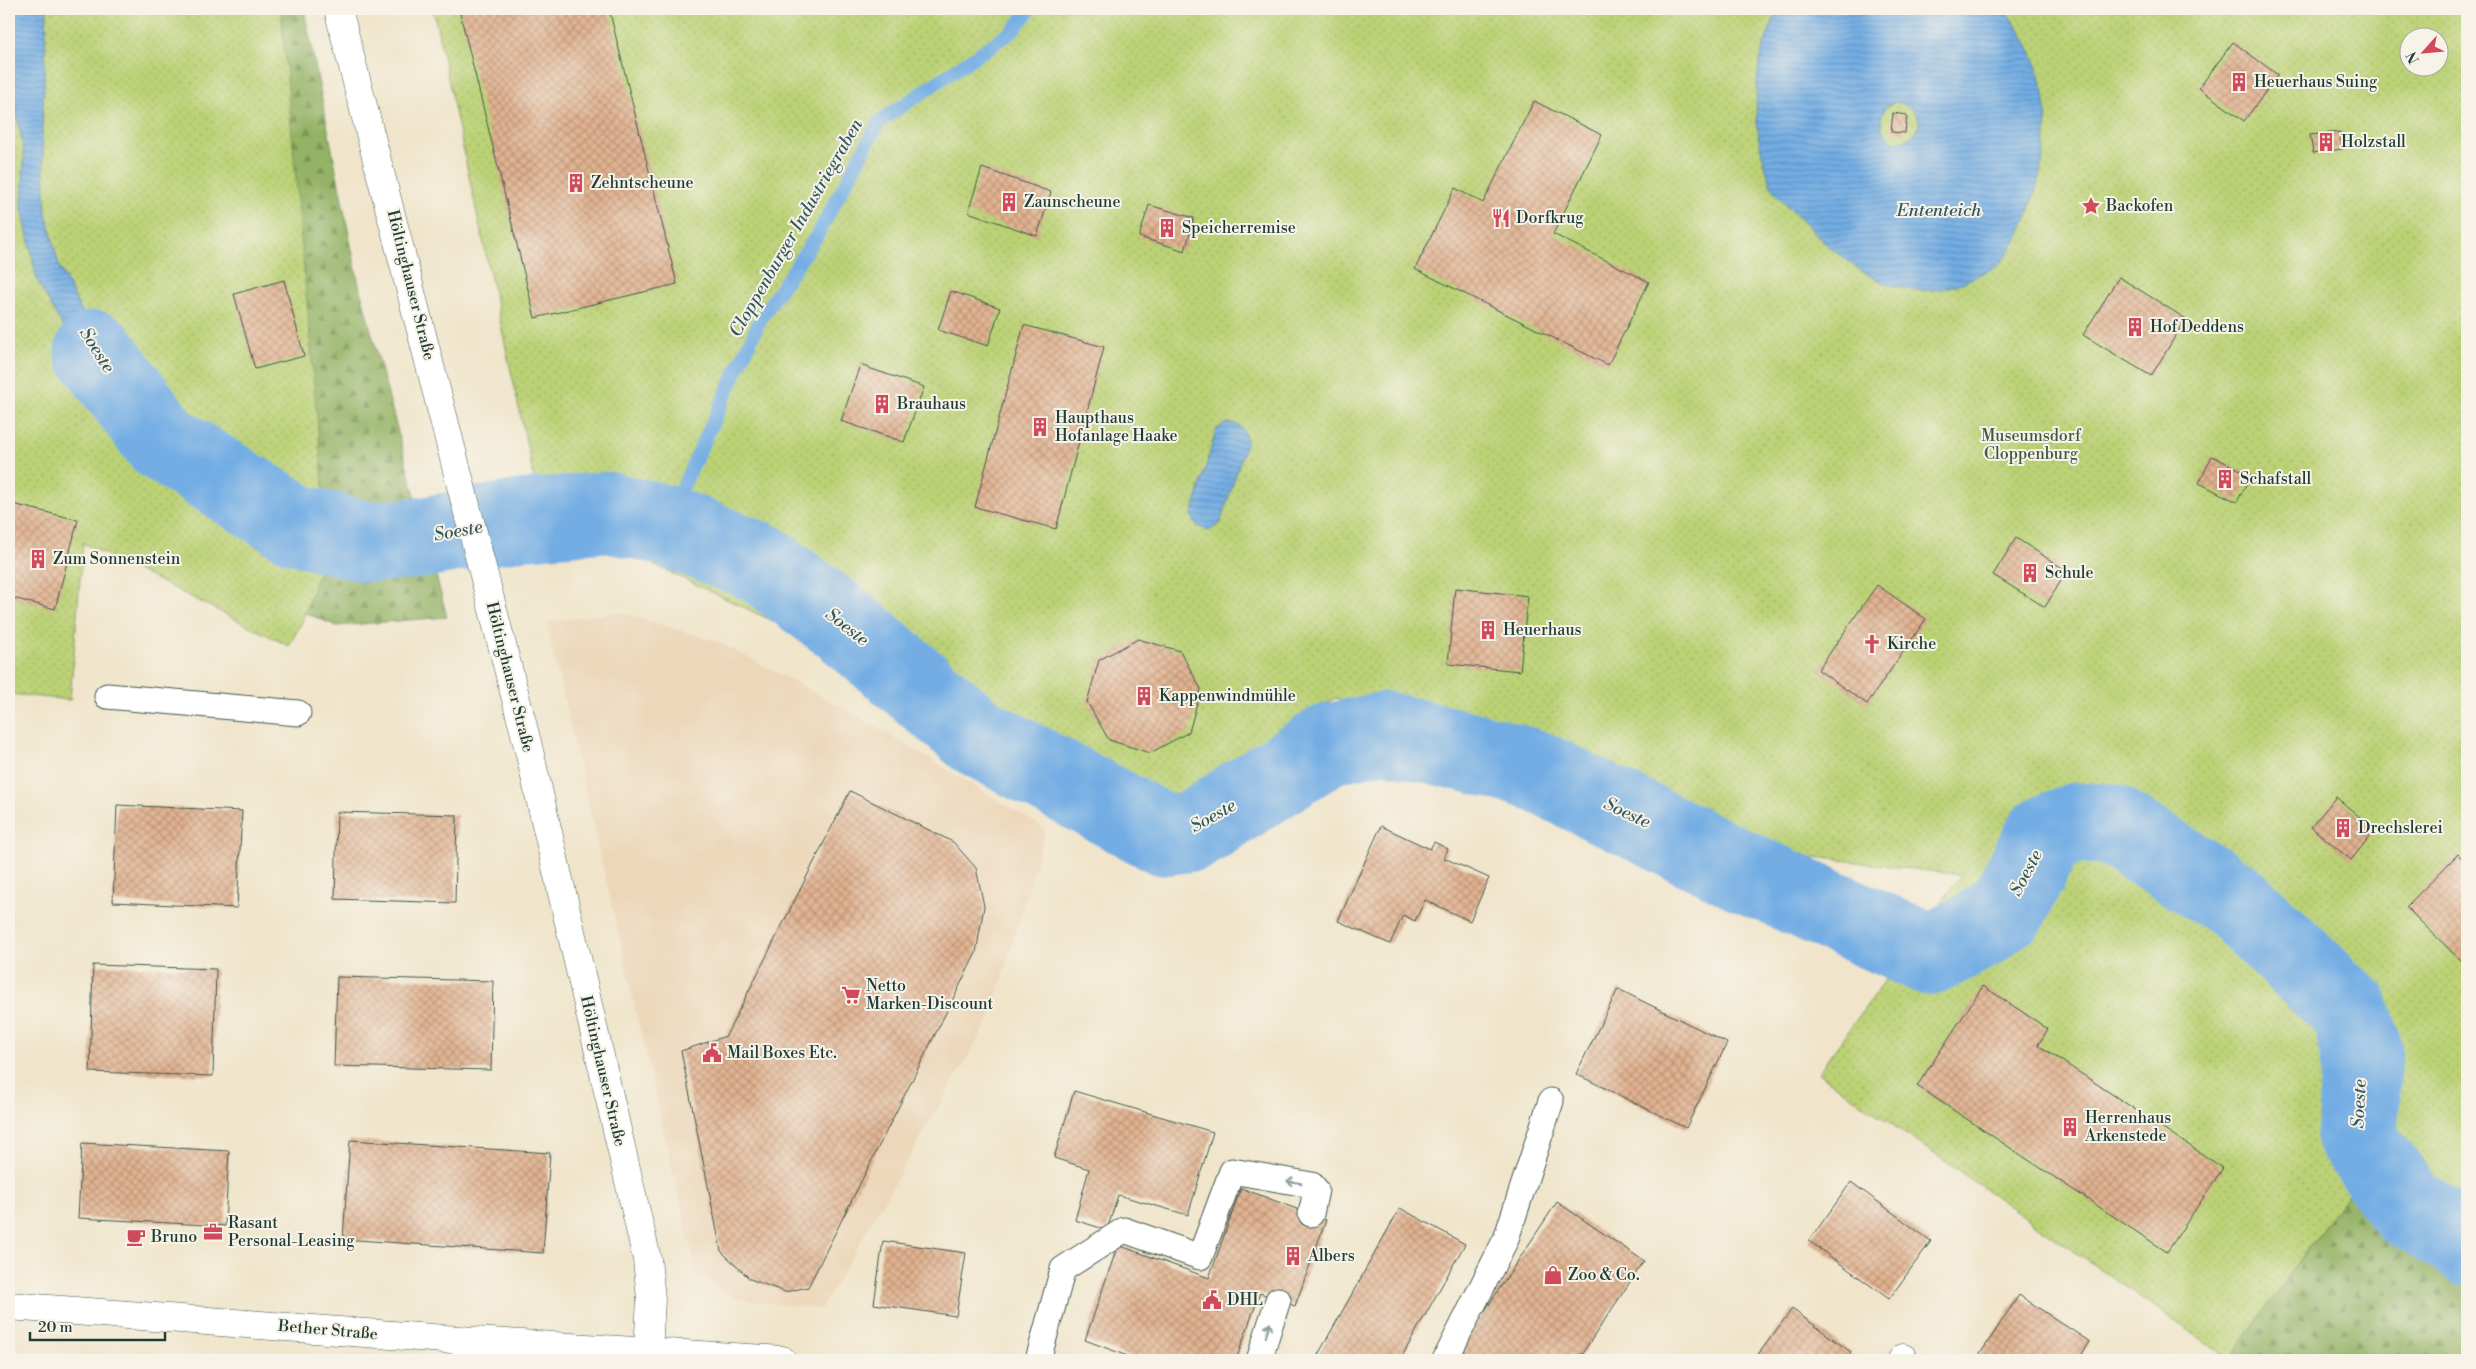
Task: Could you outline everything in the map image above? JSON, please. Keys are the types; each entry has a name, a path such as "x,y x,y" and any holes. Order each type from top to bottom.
{"street":[{"name":"Höltinghauser Straße","path":"338,9 466,499 527,742 647,1259 651,1299 648,1351"},
{"name":"Bether Straße","path":"9,1306 458,1340 782,1360"}],"lane":[{"path":"107,696 298,713"},
{"path":"1445,1360 1506,1240 1551,1101"},
{"path":"1038,1360 1063,1269 1124,1230 1200,1257 1232,1171 1312,1186 1316,1190 1316,1198 1311,1214"},
{"path":"1259,1360 1278,1300"}],"shaded area":[{"path":"619,612 719,642 853,713 1046,829 991,1017 821,1309 737,1299 697,1274 546,622"}],"green space":[{"path":"9,9 304,9 359,285 447,617 337,626 159,553"},
{"path":"9,9 281,9 328,543 302,622 289,646 83,543 70,700 9,694"},
{"name":"Museumsdorf Cloppenburg","path":"433,9 2467,9 2467,1203 2384,1144 2229,1359 1818,1073 1961,875 1766,851 1571,758 1335,698 1164,807 541,511"},
{"path":"2321,1026 2386,1145 2467,1203 2467,1360 2229,1359 2347,1196"}],"water":[{"path":"9,9 47,9 42,132 46,212 59,266 94,336 127,382 163,442 125,407 63,327 37,281 22,208 24,153 9,70"},
{"name":"Ententeich","path":"1778,9 2004,9 2017,27 2036,64 2042,84 2046,124 2045,146 2035,193 2022,229 2002,261 1990,270 1951,287 1927,290 1904,288 1882,281 1861,270 1841,256 1780,198 1773,189 1762,154 1756,108 1760,62","holes":["1896,102 1914,110 1919,124 1912,136 1905,140 1894,142 1883,130 1881,117 1886,106"]},
{"path":"1227,423 1236,424 1242,428 1246,443 1220,524 1208,531 1195,524 1192,515 1215,434 1217,429"}],"building":[{"name":"Zehntscheune","path":"459,9 609,9 677,284 535,318"},
{"name":"Heuerhaus Suing","path":"2233,42 2278,75 2244,121 2199,88"},
{"name":"Dorfkrug","path":"1534,101 1602,135 1553,234 1649,282 1608,365 1415,269 1455,188 1483,203"},
{"path":"1893,113 1907,115 1905,133 1891,132"},
{"name":"Holzstall","path":"2340,132 2342,149 2313,153 2310,135"},
{"name":"Zaunscheune","path":"982,168 1051,192 1037,236 968,212"},
{"name":"Speicherremise","path":"1149,205 1194,218 1185,251 1139,237"},
{"name":"Hof Deddens","path":"2119,277 2186,319 2151,376 2083,335"},
{"path":"284,280 304,356 255,369 234,294"},
{"path":"951,291 1000,308 988,346 938,330"},
{"name":"Haupthaus Hofanlage Haake","path":"1024,325 1104,347 1056,529 975,507"},
{"name":"Brauhaus","path":"860,365 924,387 904,442 841,421"},
{"name":"Schafstall","path":"2212,456 2251,475 2237,502 2199,483"},
{"name":"Zum Sonnenstein","path":"9,503 78,520 55,609 9,597"},
{"name":"Schule","path":"2016,538 2067,571 2045,607 1993,575"},
{"name":"Kirche","path":"1877,585 1926,619 1867,704 1818,670"},
{"name":"Heuerhaus","path":"1455,588 1528,596 1520,671 1448,664"},
{"name":"Kappenwindmühle","path":"1138,639 1180,651 1201,689 1189,732 1150,753 1109,740 1087,702 1099,660"},
{"name":"Netto Marken-Discount","path":"850,791 953,842 976,868 984,906 976,953 808,1287 785,1292 750,1279 721,1251 681,1051 726,1036"},
{"name":"Drechslerei","path":"2336,797 2375,830 2351,860 2311,827"},
{"path":"117,805 242,811 237,908 113,902"},
{"path":"337,812 457,815 455,903 335,899"},
{"path":"1381,826 1430,849 1434,842 1448,849 1444,858 1489,878 1470,921 1425,900 1415,921 1403,915 1390,944 1338,921"},
{"path":"2458,854 2467,864 2467,967 2406,907"},
{"path":"93,965 216,969 213,1076 90,1072"},
{"path":"337,977 493,981 491,1070 334,1066"},
{"name":"Herrenhaus Arkenstede","path":"1983,986 2048,1029 2038,1045 2223,1168 2167,1252 1917,1086"},
{"path":"1618,989 1727,1043 1686,1128 1576,1074"},
{"path":"1074,1091 1213,1132 1188,1215 1118,1195 1107,1230 1075,1220 1089,1169 1054,1158"},
{"path":"350,1140 550,1153 543,1253 343,1239"},
{"path":"82,1143 229,1151 225,1226 78,1218"},
{"path":"1851,1182 1931,1241 1889,1299 1809,1241"},
{"path":"1241,1188 1326,1220 1295,1306 1260,1293 1236,1360 1138,1360 1085,1340 1118,1245 1209,1278"},
{"path":"1557,1202 1644,1261 1578,1360 1452,1360"},
{"path":"1400,1208 1465,1244 1400,1360 1315,1360"},
{"path":"883,1241 966,1253 956,1316 874,1304"},
{"path":"2019,1295 2090,1342 2078,1360 1983,1360 1978,1357"},
{"path":"1792,1309 1851,1352 1845,1360 1754,1360"}],"waterway":[{"name":"Cloppenburger Industriegraben","path":"665,525 761,318 819,232 879,122 1011,32 1031,9"},
{"name":"Soeste","path":"95,351 163,442 296,524 367,542 420,538 519,520 606,512 665,525 761,563 845,625 977,736 1164,835 1193,831 1329,744 1385,732 1494,758 1534,770 1739,869 1930,955 1978,930 2007,908 2045,836 2076,823 2110,824 2234,900 2350,1011 2362,1049 2357,1137 2404,1204 2467,1245"}],"place":[{"name":"Heuerhaus Suing","path":"2239,82"},
{"name":"Holzstall","path":"2326,142"},
{"name":"Zehntscheune","path":"576,183"},
{"name":"Zaunscheune","path":"1009,202"},
{"name":"Backofen","path":"2091,206"},
{"name":"Dorfkrug","path":"1501,218"},
{"name":"Speicherremise","path":"1167,228"},
{"name":"Hof Deddens","path":"2135,327"},
{"name":"Brauhaus","path":"882,404"},
{"name":"Haupthaus Hofanlage Haake","path":"1040,427"},
{"name":"Schafstall","path":"2225,479"},
{"name":"Zum Sonnenstein","path":"38,559"},
{"name":"Schule","path":"2030,573"},
{"name":"Heuerhaus","path":"1488,630"},
{"name":"Kirche","path":"1872,644"},
{"name":"Kappenwindmühle","path":"1144,696"},
{"name":"Drechslerei","path":"2343,828"},
{"name":"Netto Marken-Discount","path":"851,995"},
{"name":"Mail Boxes Etc.","path":"712,1053"},
{"name":"Herrenhaus Arkenstede","path":"2070,1127"},
{"name":"Rasant Personal-Leasing","path":"213,1232"},
{"name":"Bruno","path":"136,1237"},
{"name":"Albers","path":"1293,1256"},
{"name":"Zoo & Co.","path":"1553,1275"},
{"name":"DHL","path":"1212,1300"}]}
